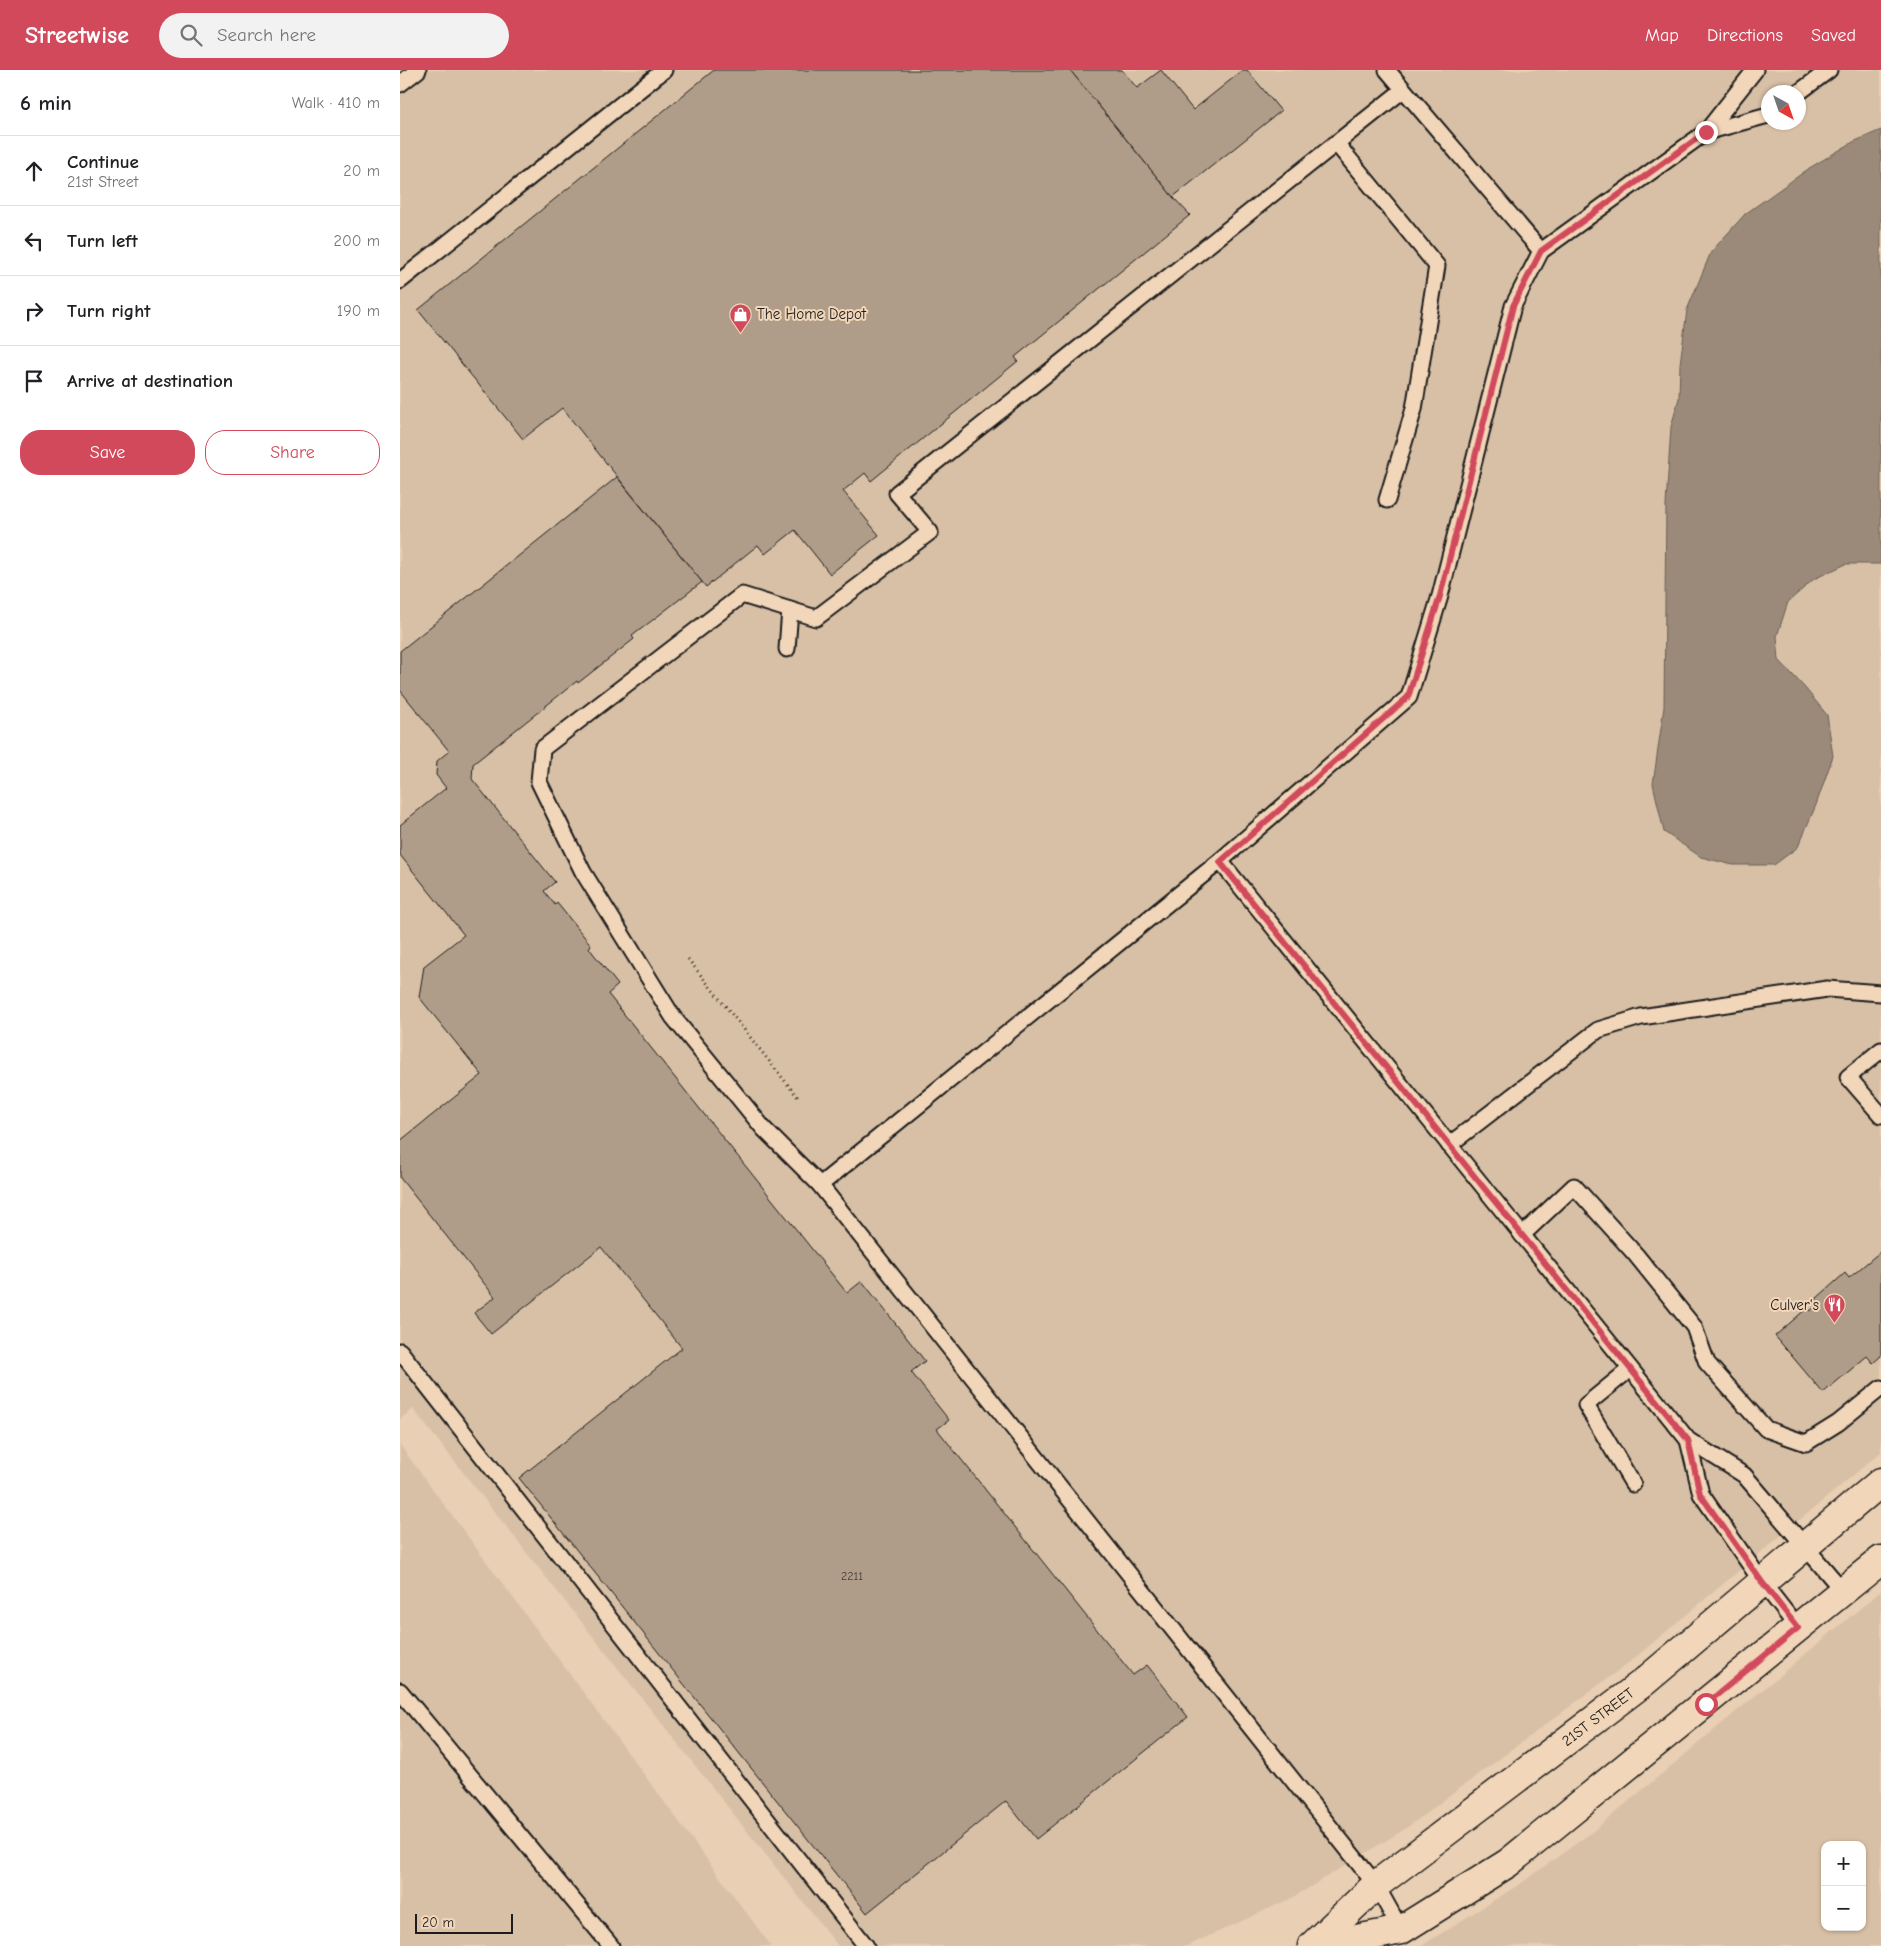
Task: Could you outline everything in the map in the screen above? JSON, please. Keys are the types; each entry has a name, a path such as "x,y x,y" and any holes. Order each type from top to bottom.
{"street":[{"name":"21ST STREET","path":"1312,1946 1376,1886 1644,1682 1881,1482"},
{"path":"1322,1946 1401,1930 1508,1863 1881,1560"}],"lane":[{"path":"400,84 418,70"},
{"path":"400,281 664,70"},
{"path":"1387,70 1541,251"},
{"path":"820,1185 1220,862 1408,697 1440,596 1513,306 1541,251 1706,132 1755,70"},
{"path":"1806,87 1829,70"},
{"path":"1401,1930 1376,1886 820,1185 764,1129 672,1017 583,872 538,782 542,749 742,595 816,618 930,532 898,493 1403,90"},
{"path":"1706,132 1761,117"},
{"path":"1336,143 1436,266 1414,408 1387,500"},
{"path":"787,649 790,610"},
{"path":"1220,862 1688,1440 1744,1475 1843,1591"},
{"path":"1450,1145 1598,1030 1641,1017 1827,989 1881,993"},
{"path":"1881,1050 1848,1077 1881,1115"},
{"path":"1522,1235 1574,1186 1636,1256 1694,1327 1707,1363 1766,1428 1806,1443 1838,1423 1881,1388"},
{"path":"400,1351 866,1946"},
{"path":"1630,1369 1586,1405 1634,1484"},
{"path":"1688,1440 1700,1494 1762,1582 1798,1628"},
{"path":"400,1691 611,1946"}],"path":[{"path":"688,959 800,1100"}],"shaded area":[{"path":"400,70 1881,70 1881,1452 1631,1661 1405,1829 1292,1898 1187,1946 838,1946 413,1409 400,1419"},
{"path":"1881,130 1881,564 1846,564 1814,579 1788,602 1777,636 1779,660 1827,715 1833,756 1816,805 1798,847 1774,865 1733,865 1701,857 1664,832 1653,784 1664,707 1666,505 1671,427 1679,398 1680,364 1687,310 1711,252 1745,214 1811,167 1853,142"},
{"path":"400,1445 771,1946 400,1946"},
{"path":"1881,1591 1881,1946 1421,1946 1523,1882 1592,1832"}],"building":[{"name":"The Home Depot","path":"714,70 1070,70 1173,197 1190,215 1015,357 1018,361 871,481 865,473 843,491 879,535 830,574 795,530 765,554 758,545 706,587 562,408 523,439 418,310"},
{"path":"1070,70 1122,70 1137,88 1161,70 1193,110 1243,70 1247,70 1281,111 1173,197"},
{"path":"617,477 702,582 632,636 634,639 578,683 577,681 473,764 472,779 555,882 544,891 555,905 557,903 591,945 589,948 618,985 608,994 847,1293 862,1281 925,1361 911,1372 949,1420 937,1429 1133,1675 1147,1665 1188,1717 1036,1839 1006,1801 867,1913 519,1478 682,1348 601,1247 491,1334 474,1313 495,1297 400,1178 400,1141 482,1075 419,997 424,966 464,935 400,855 400,825 446,788 436,775 437,761 449,751 400,690 400,651"},
{"name":"Culver's","path":"1881,1251 1881,1356 1873,1363 1867,1356 1823,1393 1775,1336 1807,1308 1810,1311 1820,1303 1816,1299 1845,1273 1849,1278"}],"place":[{"name":"The Home Depot","path":"741,333"},
{"name":"Culver's","path":"1835,1324"}],"route":[{"path":"1706,132 1541,251 1513,306 1440,596 1408,697 1220,862 1688,1440 1700,1494 1762,1582 1798,1628 1706,1704"}]}
